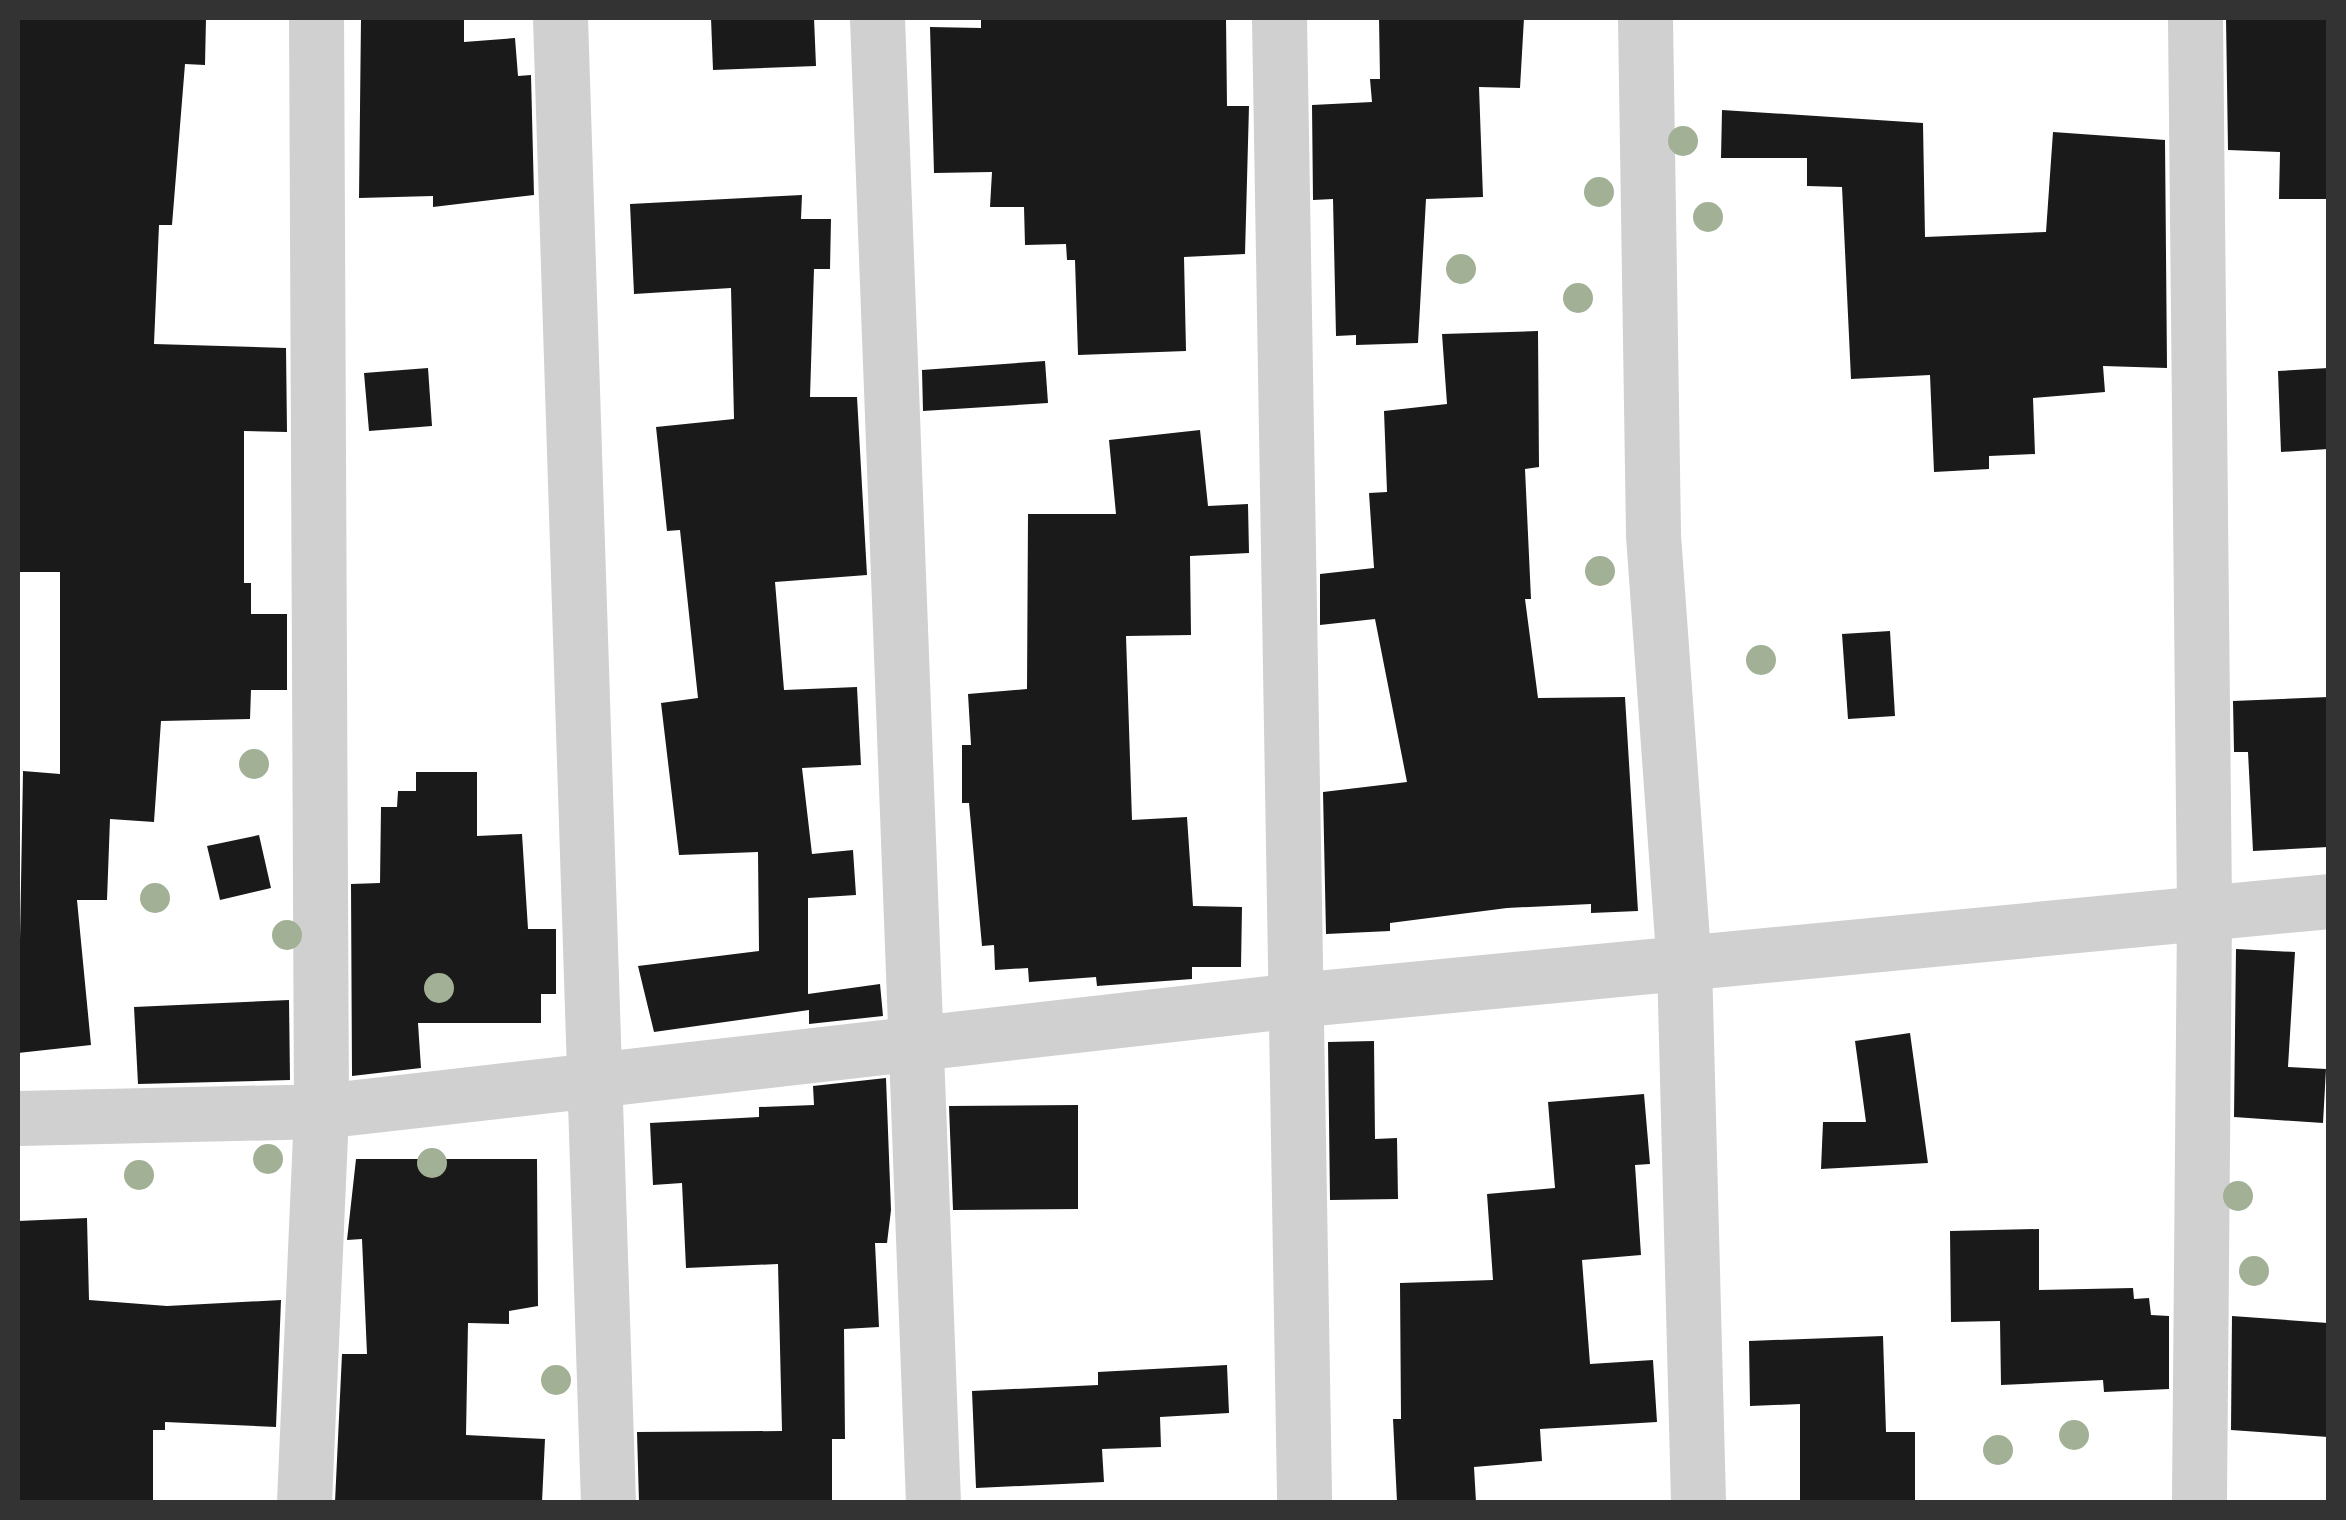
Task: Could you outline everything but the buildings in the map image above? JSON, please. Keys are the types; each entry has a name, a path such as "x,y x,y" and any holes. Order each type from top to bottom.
{"street":[{"path":"304,1502 321,1111 316,18"},
{"path":"560,18 608,1502"},
{"path":"877,18 933,1502"},
{"path":"1279,18 1304,1502"},
{"path":"1646,18 1652,535 1684,963 1698,1502"},
{"path":"2195,18 2204,914 2199,1502"},
{"path":"18,1118 321,1111 914,1040 1295,1000 2328,901"}]}
